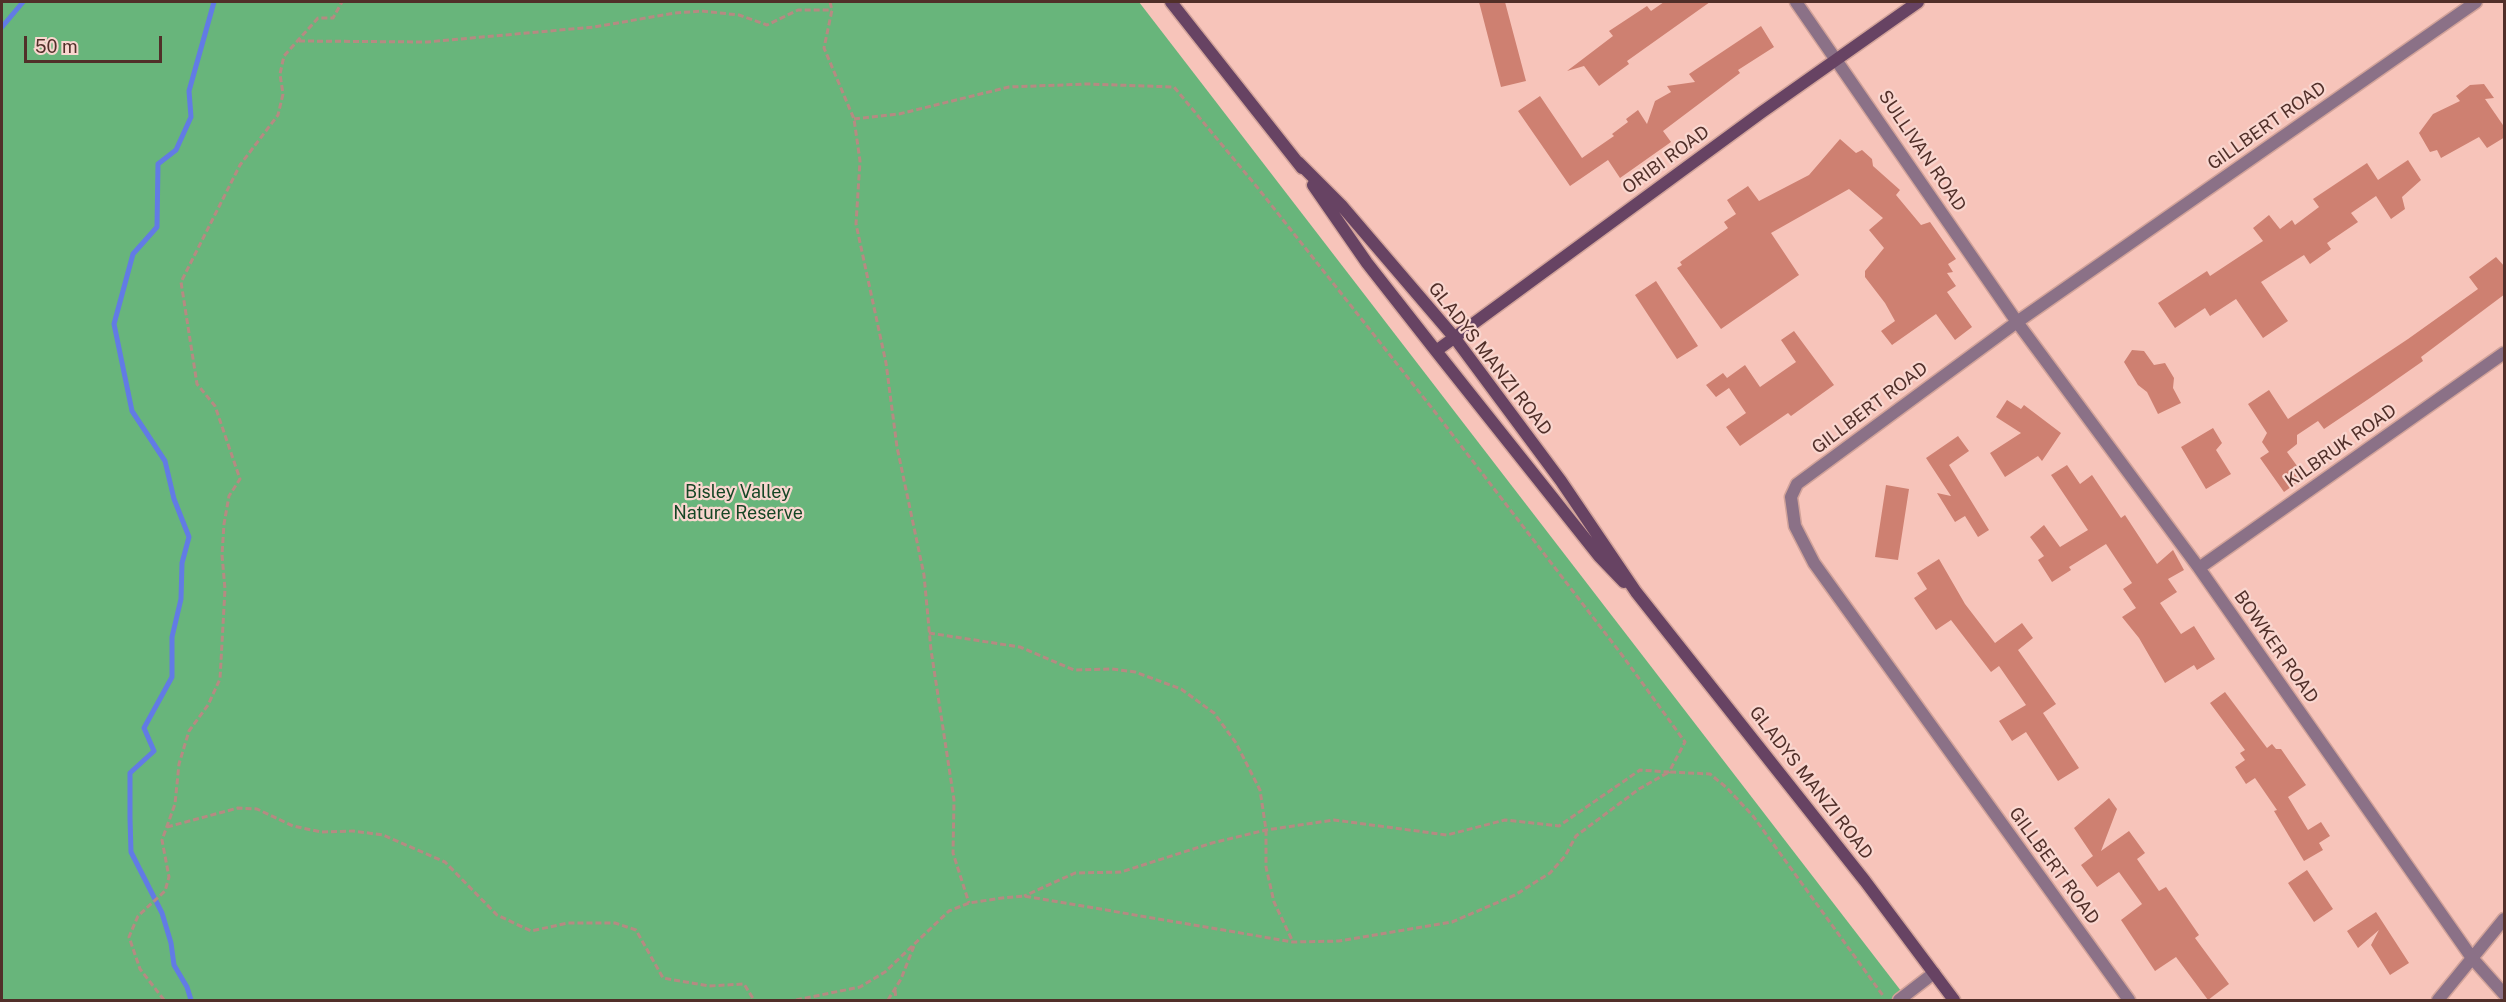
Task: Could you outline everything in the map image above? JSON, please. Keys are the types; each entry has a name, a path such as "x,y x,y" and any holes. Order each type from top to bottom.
{"main road":[{"name":"GLADYS MANZI ROAD","path":"1171,2 1298,162 1368,263 1436,351 1599,556 1636,592"},
{"name":"ORIBI ROAD","path":"1436,351 1918,2"},
{"name":"GLADYS MANZI ROAD","path":"1298,162 1341,205 1454,337 1567,489 1636,592 1865,881 1954,1000"}],"street":[{"name":"SULLIVAN ROAD","path":"1796,2 2017,322"},
{"name":"GILLBERT ROAD","path":"2129,1000 1814,562 1802,542 1791,513 1791,497 1797,484 2017,322 2476,2"},
{"name":"BOWKER ROAD","path":"2017,322 2199,568 2472,958 2505,994"},
{"name":"KILBRUK ROAD","path":"2199,568 2505,353"},
{"path":"2438,1000 2505,919"},
{"path":"1899,1000 1934,973"}],"path":[{"path":"164,1000 140,969 129,937 138,916 165,891 169,877 162,840 175,804 179,764 189,731 208,705 220,679 225,589 222,555 224,524 229,496 240,479 215,406 197,384 181,282 240,165 278,115 283,94 280,74 284,56 318,18 333,18 342,2"},
{"path":"830,2 832,10 825,48 854,118 860,161 856,224 886,363 897,447 924,575 929,633 954,800 953,853 969,903"},
{"path":"299,41 336,39 384,43 427,42 594,27 675,13 702,11 739,15 767,25 798,10 832,10"},
{"path":"796,1000 860,987 885,972 949,911 969,903 1024,896 1293,942 1339,941 1452,922 1515,895 1550,873 1565,856 1576,836 1602,814 1669,772 1685,742 1622,655 1427,402 1257,187 1174,87 1087,84 1009,87 899,114 854,118"},
{"path":"929,633 1020,647 1074,669 1112,669 1135,672 1181,689 1214,713 1236,742 1260,790 1266,830 1266,867 1274,902 1293,942"},
{"path":"1024,896 1075,873 1121,872 1212,843 1266,830 1334,820 1447,835 1505,820 1559,826 1640,770 1710,774 1753,816 1887,1000"},
{"path":"167,827 238,808 257,809 293,826 321,832 353,831 382,835 445,862 497,915 531,931 568,923 615,923 636,930 663,978 709,986 744,984 754,1000"},
{"path":"888,1000 914,944"},
{"path":"895,989 896,1000"}],"green space":[{"name":"Bisley Valley Nature Reserve","path":"2,2 1139,2 1908,1000 2,1000"}],"building":[{"path":"1479,2 1505,2 1526,81 1501,87"},
{"path":"1664,2 1710,2 1627,61 1629,64 1599,86 1584,66 1567,71 1613,36 1609,31 1647,6 1651,11"},
{"path":"1761,26 1774,47 1738,70 1740,73 1663,131 1671,142 1620,178 1608,160 1570,186 1518,111 1540,96 1582,158 1614,136 1612,134 1628,122 1626,119 1638,110 1647,124 1655,101 1671,92 1667,86 1695,82 1689,74"},
{"path":"2484,84 2494,98 2485,99 2505,128 2505,137 2487,148 2479,137 2441,158 2437,150 2430,152 2419,133 2433,114 2460,101 2456,96 2470,85"},
{"path":"1840,139 1856,153 1862,150 1872,159 1873,166 1900,190 1896,195 1921,225 1930,222 1956,259 1948,264 1953,272 1947,273 1956,286 1947,292 1972,327 1955,340 1936,314 1892,345 1881,331 1895,321 1885,303 1865,277 1865,271 1884,248 1869,230 1883,218 1849,189 1771,233 1799,275 1721,329 1677,268 1682,265 1680,262 1728,228 1724,222 1736,214 1727,200 1748,186 1759,201 1809,175"},
{"path":"2408,160 2421,180 2402,197 2405,209 2391,219 2376,196 2351,213 2358,222 2327,243 2331,249 2310,264 2304,255 2261,282 2288,321 2263,338 2236,299 2210,316 2205,308 2175,328 2158,303 2207,271 2210,276 2263,241 2253,228 2269,215 2280,229 2292,220 2295,225 2319,207 2313,199 2367,163 2378,180"},
{"path":"2496,257 2505,267 2505,294 2421,357 2423,361 2370,398 2324,429 2318,421 2297,435 2297,444 2287,452 2305,477 2284,492 2260,458 2269,452 2262,442 2267,433 2248,404 2269,390 2288,419 2478,289 2469,277"},
{"path":"1656,281 1698,346 1677,359 1635,295"},
{"path":"1794,331 1834,385 1791,416 1788,413 1740,446 1726,427 1746,413 1729,388 1716,397 1706,385 1723,373 1727,378 1745,365 1760,387 1796,362 1781,340"},
{"path":"2132,350 2144,351 2154,365 2165,363 2174,378 2173,388 2181,403 2158,414 2147,392 2138,385 2124,362"},
{"path":"2007,400 2021,409 2024,405 2061,433 2042,461 2038,456 2005,477 1990,453 2021,433 1996,417"},
{"path":"2213,428 2222,443 2216,450 2231,474 2206,489 2181,447"},
{"path":"1958,436 1969,451 1949,465 1989,530 1978,537 1965,516 1955,522 1937,493 1951,496 1926,458"},
{"path":"2067,465 2080,484 2092,475 2121,518 2125,515 2157,564 2173,550 2184,570 2168,579 2177,592 2160,603 2181,634 2194,626 2215,659 2197,670 2194,665 2165,683 2139,638 2122,617 2136,608 2123,589 2132,583 2106,544 2069,567 2071,570 2052,582 2038,560 2044,556 2030,537 2044,525 2060,547 2088,530 2051,475"},
{"path":"1886,485 1909,489 1898,560 1875,557"},
{"path":"1939,559 1965,604 1995,643 2022,623 2033,638 2018,650 2056,704 2043,713 2079,768 2058,781 2026,732 2012,741 1999,721 2026,705 1999,666 1991,672 1951,620 1936,630 1914,598 1927,589 1917,573"},
{"path":"2225,692 2267,748 2272,744 2276,749 2281,749 2306,785 2288,797 2308,830 2321,822 2330,836 2319,843 2323,850 2304,861 2274,811 2277,810 2255,778 2246,784 2235,767 2245,760 2240,753 2245,750 2210,703"},
{"path":"2109,798 2117,809 2101,851 2129,831 2145,853 2137,859 2159,891 2166,887 2199,935 2195,938 2229,984 2208,1000 2176,957 2155,971 2121,920 2142,904 2119,872 2097,887 2081,865 2093,856 2074,828"},
{"path":"2307,870 2333,909 2314,922 2288,883"},
{"path":"2376,912 2409,963 2390,975 2371,945 2379,930 2358,948 2347,931"}],"waterway":[{"path":"2,27 23,2"},
{"path":"191,1000 187,987 174,965 171,943 162,913 131,852 130,818 130,773 154,751 144,728 172,677 172,637 181,599 182,563 189,537 174,499 165,461 132,411 114,324 133,254 157,227 158,164 176,150 191,117 189,91 214,2"}]}
